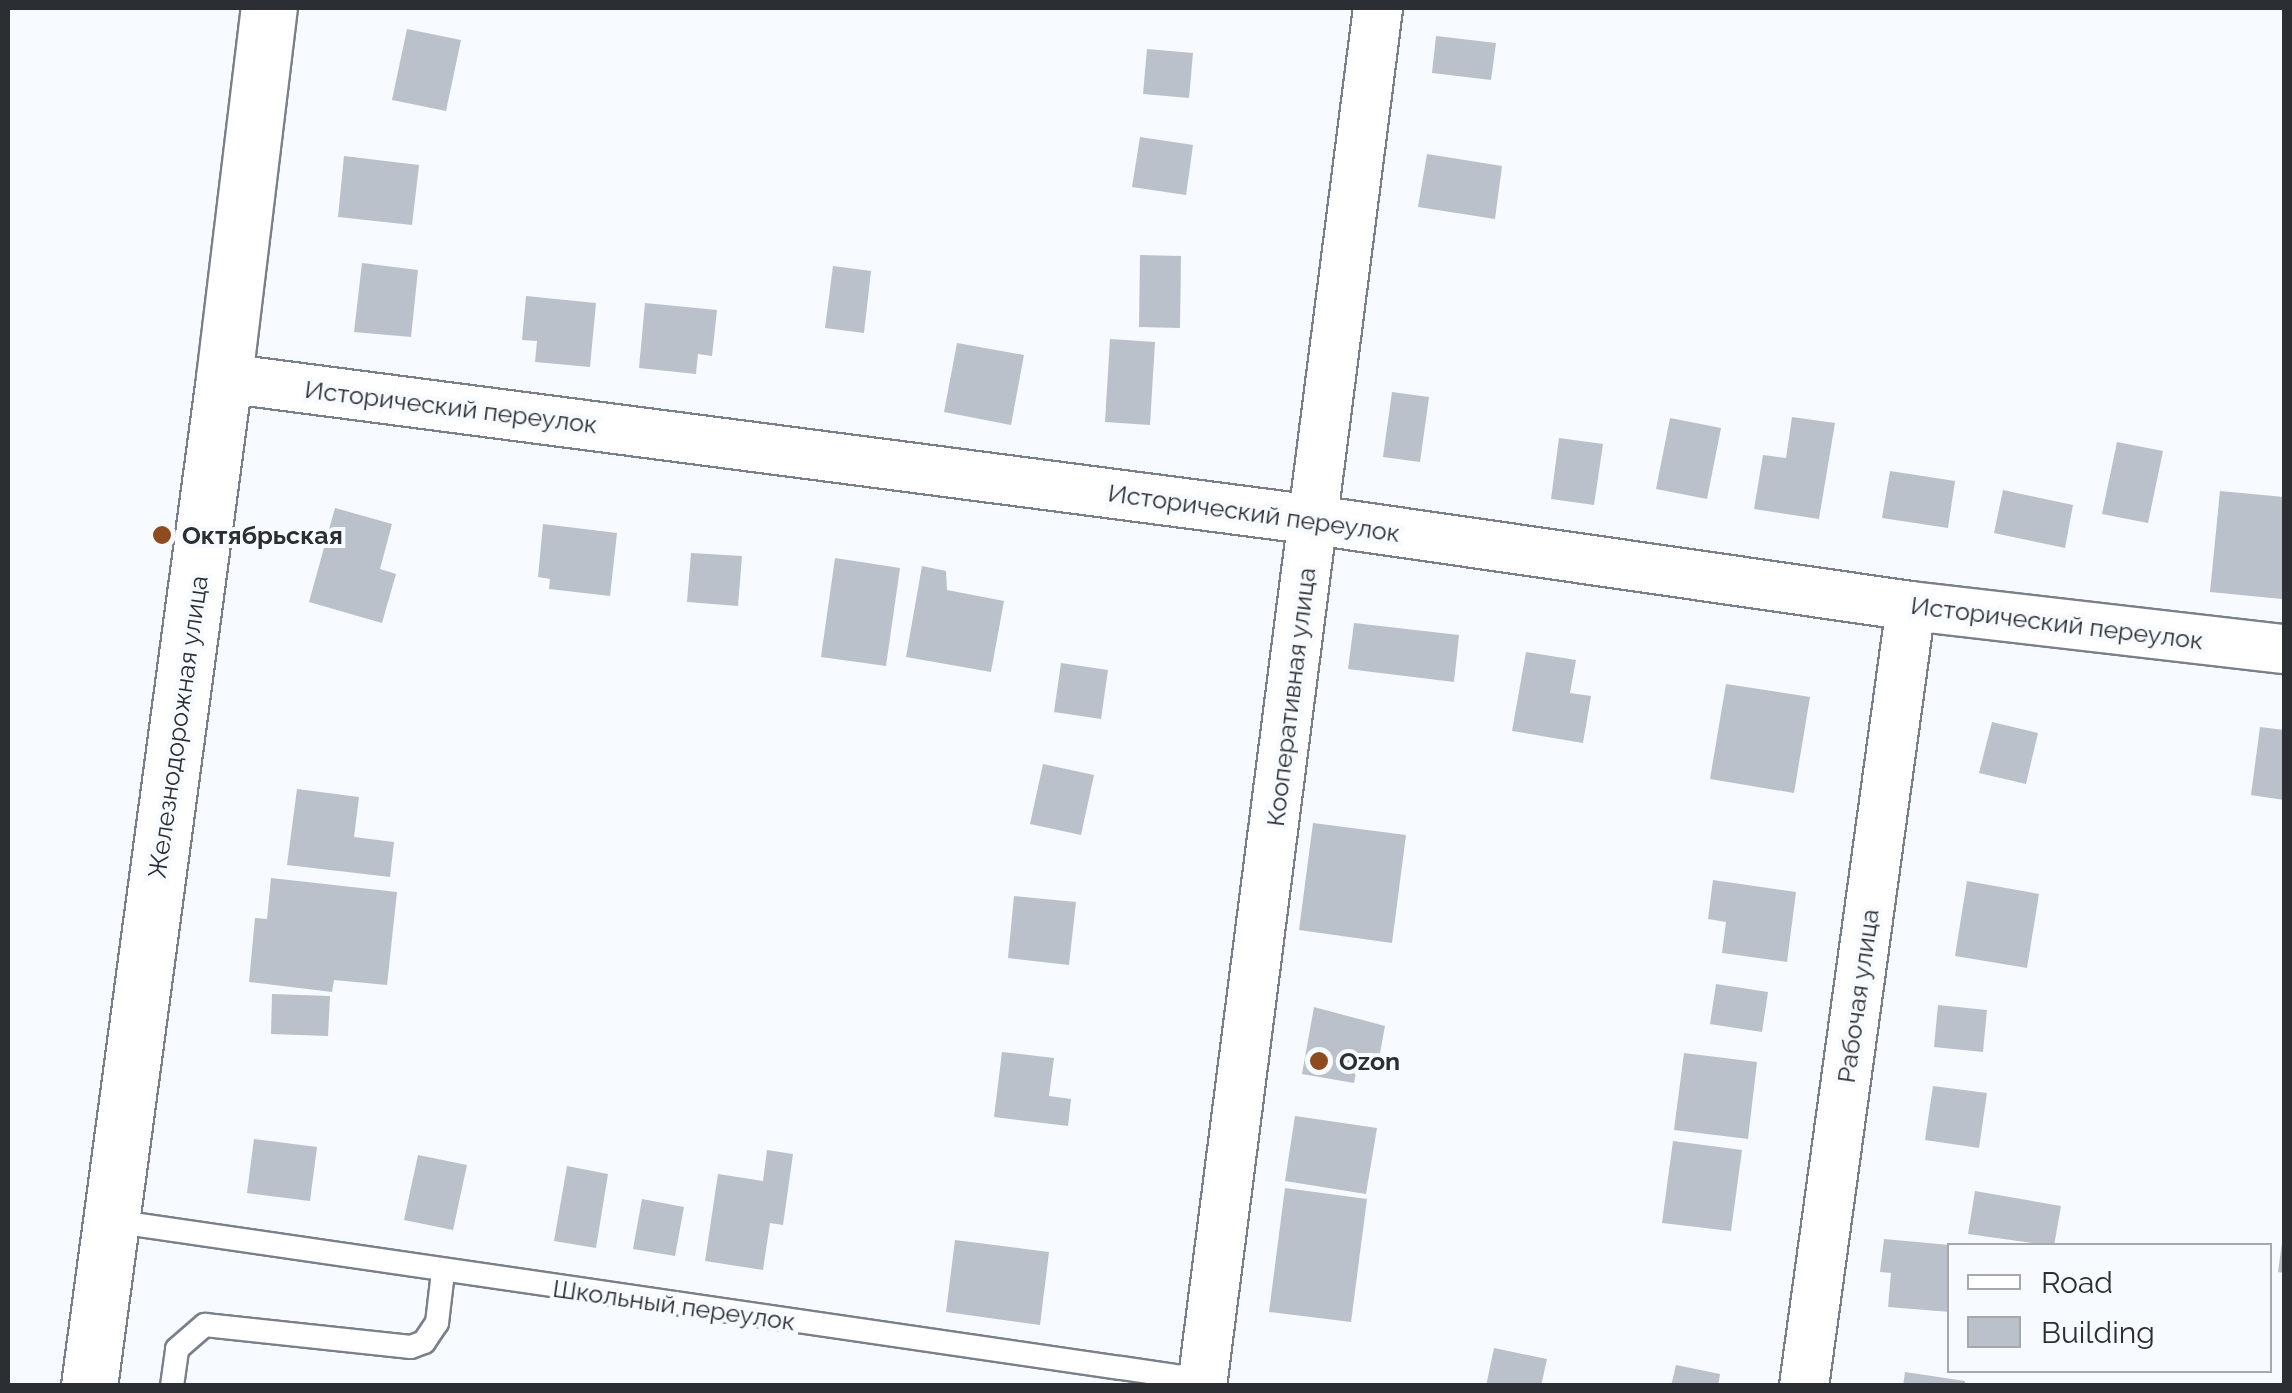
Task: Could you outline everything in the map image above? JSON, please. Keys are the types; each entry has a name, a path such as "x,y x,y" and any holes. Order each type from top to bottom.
{"main road":[{"name":"Железнодорожная улица","path":"89,1386 224,378 269,8"}],"street":[{"name":"Кооперативная улица","path":"1214,1384 1378,8"},
{"name":"Исторический переулок","path":"224,378 1314,520 1911,606 2284,648"},
{"name":"Рабочая улица","path":"1804,1386 1911,606"}],"lane":[{"name":"Школьный переулок","path":"112,1221 1214,1384"},
{"path":"172,1386 177,1348 205,1324 411,1348 424,1342 436,1323 443,1272"}],"building":[{"path":"407,29 461,40 446,111 392,100"},
{"path":"1436,36 1496,43 1491,80 1432,73"},
{"path":"1147,49 1193,53 1189,98 1143,94"},
{"path":"1140,137 1193,145 1186,195 1132,187"},
{"path":"1427,154 1502,166 1495,219 1418,207"},
{"path":"344,156 419,165 412,225 338,217"},
{"path":"1140,255 1181,256 1180,328 1139,327"},
{"path":"362,263 418,270 411,337 354,332"},
{"path":"833,266 871,271 864,333 825,328"},
{"path":"526,296 596,303 590,367 535,362 537,341 522,340"},
{"path":"645,303 717,310 712,356 698,354 696,374 639,368"},
{"path":"1110,339 1155,342 1150,425 1105,422"},
{"path":"957,343 1024,355 1011,425 944,412"},
{"path":"1392,392 1429,397 1420,462 1383,457"},
{"path":"1792,417 1835,423 1819,519 1754,509 1763,455 1786,458"},
{"path":"1670,418 1721,428 1707,499 1656,489"},
{"path":"1559,438 1603,444 1594,505 1551,499"},
{"path":"2117,442 2163,451 2148,523 2102,514"},
{"path":"1890,471 1955,481 1948,528 1882,518"},
{"path":"2003,490 2073,505 2065,548 1994,533"},
{"path":"2220,491 2284,497 2282,599 2210,592"},
{"path":"335,508 392,524 380,569 396,574 382,623 309,602"},
{"path":"543,524 617,533 610,596 549,589 550,579 538,577"},
{"path":"691,553 742,556 738,606 687,602"},
{"path":"835,558 900,568 886,666 821,657"},
{"path":"922,566 946,571 947,590 1004,601 991,672 906,657"},
{"path":"1354,623 1459,635 1454,682 1348,669"},
{"path":"1526,652 1576,660 1570,693 1591,696 1583,743 1512,731"},
{"path":"1061,663 1108,670 1101,719 1054,712"},
{"path":"1726,684 1810,697 1794,793 1710,779"},
{"path":"1992,722 2038,733 2026,784 1979,773"},
{"path":"2260,727 2284,730 2284,800 2251,795"},
{"path":"1043,764 1094,775 1081,835 1030,824"},
{"path":"297,789 359,797 354,837 394,842 390,877 287,865"},
{"path":"1313,823 1406,835 1392,943 1299,930"},
{"path":"271,878 397,892 387,985 334,980 332,992 249,982 255,918 267,919"},
{"path":"1713,880 1796,892 1787,962 1722,953 1726,922 1708,919"},
{"path":"1967,881 2039,894 2027,968 1955,956"},
{"path":"1014,896 1076,902 1069,965 1008,958"},
{"path":"1716,984 1768,992 1762,1032 1710,1024"},
{"path":"272,994 330,996 328,1036 271,1034"},
{"path":"1938,1005 1987,1010 1983,1052 1934,1047"},
{"path":"1314,1007 1385,1026 1378,1064 1358,1061 1354,1083 1302,1074"},
{"path":"1002,1052 1054,1058 1049,1096 1071,1099 1068,1126 994,1117"},
{"path":"1684,1053 1757,1062 1748,1139 1674,1130"},
{"path":"1933,1086 1987,1093 1979,1148 1925,1140"},
{"path":"1295,1116 1377,1128 1366,1194 1285,1181"},
{"path":"254,1139 317,1147 310,1201 247,1193"},
{"path":"1673,1141 1742,1150 1731,1231 1662,1223"},
{"path":"767,1150 793,1154 783,1225 770,1223 763,1270 705,1261 718,1174 763,1181"},
{"path":"418,1155 467,1165 453,1230 404,1220"},
{"path":"567,1166 608,1174 596,1248 554,1241"},
{"path":"1285,1188 1367,1199 1351,1322 1269,1312"},
{"path":"1975,1191 2061,1206 2055,1243 1968,1234"},
{"path":"642,1199 684,1207 675,1256 633,1249"},
{"path":"1884,1239 1947,1245 1947,1312 1888,1307 1891,1273 1880,1272"},
{"path":"955,1240 1049,1252 1040,1325 946,1312"},
{"path":"2284,1243 2284,1273 2278,1272"},
{"path":"1494,1348 1547,1359 1541,1386 1486,1386"},
{"path":"1676,1365 1720,1374 1718,1386 1671,1386"},
{"path":"1905,1372 1965,1381 1965,1386 1903,1386"}],"place":[{"name":"Октябрьская","path":"162,535"},
{"name":"Ozon","path":"1319,1061"}]}
